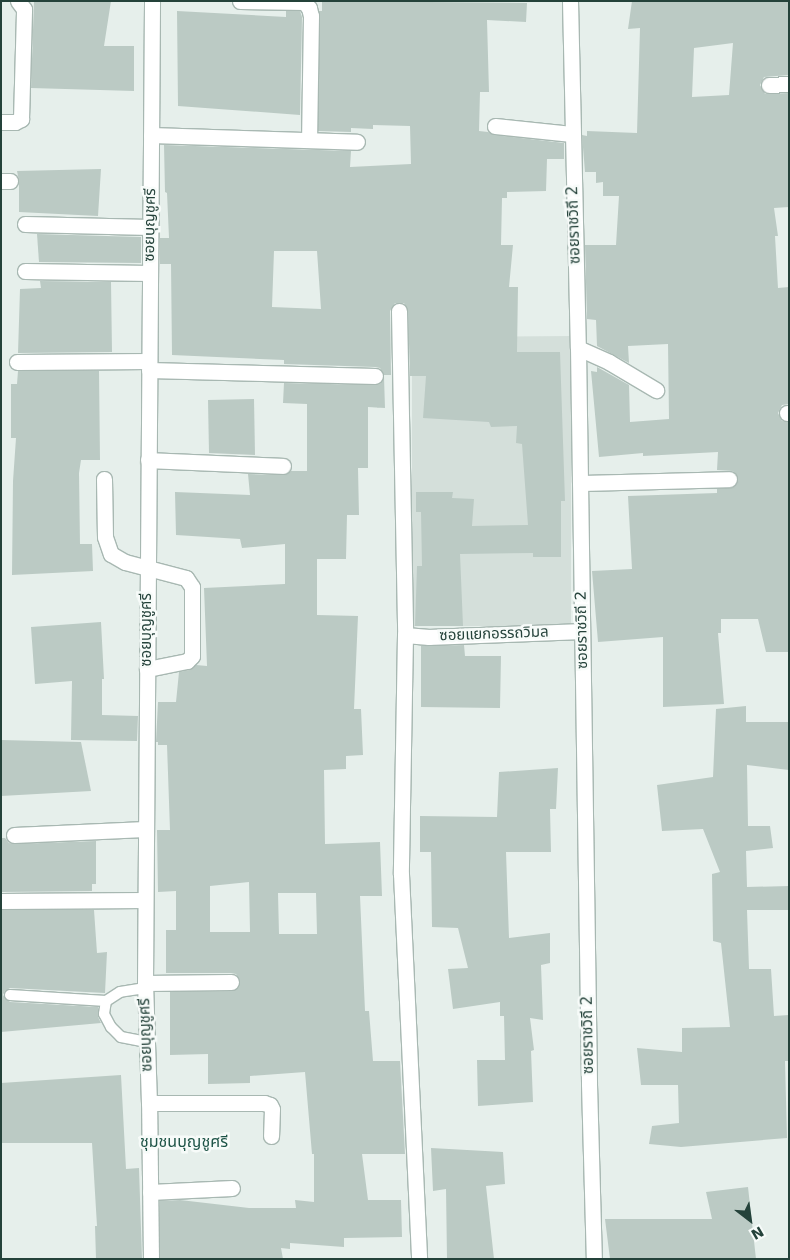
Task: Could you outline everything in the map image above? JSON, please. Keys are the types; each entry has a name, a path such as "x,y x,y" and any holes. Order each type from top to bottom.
{"street":[{"path":"1,122 15,122 21,118 24,9 18,1"},
{"name":"ซอยบุญชูศรี","path":"150,1259 149,1103 145,985 145,830 152,1"},
{"path":"240,1 304,2 309,8 311,16 309,139"},
{"name":"ซอยราชวิถี 2","path":"570,1 578,348 589,1084 594,1259"},
{"path":"769,85 789,84"},
{"path":"495,126 572,134"},
{"path":"151,135 357,142"},
{"path":"25,224 150,227"},
{"path":"25,271 150,273"},
{"path":"399,311 405,635 402,874 419,1259"},
{"path":"578,348 617,366 656,390"},
{"path":"17,362 375,376"},
{"path":"148,460 284,466"},
{"path":"104,479 105,537 111,554 125,562 147,566 186,578 192,587 192,656 187,661 147,669"},
{"path":"580,483 729,479"},
{"name":"ซอยแยกอรรถวิมล","path":"405,635 428,637 582,631"},
{"path":"14,835 145,830"},
{"path":"2,901 145,900"},
{"path":"145,985 231,982"},
{"path":"149,1103 264,1103 270,1105 272,1109 271,1136"},
{"path":"150,1192 232,1188"}],"lane":[{"path":"10,995 106,1001 120,992 145,985"},
{"path":"106,1001 104,1014 111,1027 121,1037 146,1042"}],"shaded area":[{"path":"571,336 571,626 412,626 412,337"}],"building":[{"path":"34,1 111,1 104,46 134,46 134,91 31,88"},
{"path":"322,1 527,3 526,22 487,20 489,92 480,92 479,131 494,135 564,143 564,159 547,159 546,191 507,192 507,198 502,198 501,245 513,245 509,287 518,287 517,352 560,352 565,501 561,501 561,557 533,557 533,553 460,554 463,626 415,626 417,566 422,566 421,512 416,512 416,492 453,492 452,498 474,499 472,526 528,525 522,444 516,443 517,426 491,427 489,422 423,418 426,376 410,376 408,311 404,303 395,303 390,311 391,375 384,375 380,368 375,367 284,364 284,360 172,355 171,264 160,264 160,238 169,238 167,193 165,192 164,145 351,151 350,167 411,164 410,126 373,125 373,129 351,128 351,132 318,131 319,11 322,11","holes":["274,251 317,251 321,309 272,307"]},
{"path":"632,1 789,1 789,75 764,77 760,85 765,94 789,93 789,207 774,208 778,236 775,236 778,288 789,287 789,404 782,405 778,413 782,421 789,422 789,652 766,652 758,619 721,619 721,633 718,633 724,704 663,707 663,637 598,642 592,571 632,569 628,496 717,493 717,489 734,487 738,479 733,471 717,470 718,452 643,456 643,453 599,457 591,371 597,372 597,367 629,385 630,422 669,419 668,344 628,346 629,363 597,346 596,320 587,319 585,245 616,245 619,196 603,196 603,182 596,183 596,172 585,172 582,135 587,136 587,131 637,133 640,28 628,29","holes":["733,43 729,95 692,97 694,48"]},
{"path":"177,11 286,17 286,11 300,11 302,17 300,115 178,106"},
{"path":"101,169 98,216 19,212 19,181 17,171"},
{"path":"37,234 141,237 141,263 39,262"},
{"path":"40,281 111,282 112,352 18,353 20,289 41,288"},
{"path":"18,371 99,371 100,460 81,460 79,473 80,544 92,544 93,571 12,575 13,481 16,438 11,438 11,384 17,384"},
{"path":"384,377 385,408 368,407 368,468 358,468 359,515 347,515 346,559 317,559 317,615 358,616 354,709 361,709 363,755 346,756 346,769 324,770 325,844 380,842 382,896 360,896 365,1011 369,1011 373,1061 400,1061 405,1154 362,1154 368,1200 401,1200 402,1237 344,1238 344,1247 290,1243 290,1249 281,1248 283,1259 160,1259 160,1201 180,1200 249,1208 296,1208 295,1200 314,1202 314,1154 312,1154 305,1072 250,1076 250,1083 208,1084 208,1054 170,1055 170,992 231,991 239,987 240,981 236,974 231,973 166,973 166,930 176,930 176,891 158,892 157,830 170,830 167,745 158,745 158,742 156,742 158,702 176,702 179,672 189,670 196,665 207,666 204,588 285,584 285,544 242,548 240,539 176,535 175,492 250,495 248,474 283,475 291,471 307,471 307,404 283,403 284,383 380,384","holes":["249,882 250,932 210,932 210,886","278,893 316,893 317,934 279,934"]},
{"path":"254,399 255,455 209,453 208,400"},
{"path":"101,622 104,679 102,679 102,715 138,716 137,741 71,740 72,681 35,684 31,627"},
{"path":"464,645 465,656 501,656 500,708 421,707 421,646"},
{"path":"746,706 746,722 789,722 789,770 747,765 748,826 770,826 773,848 746,851 747,887 789,886 789,910 747,910 749,969 771,969 774,1016 789,1015 789,1061 785,1061 787,1138 681,1147 649,1144 652,1126 679,1123 678,1085 641,1085 637,1048 682,1052 682,1028 730,1027 721,943 713,941 712,874 720,872 703,829 662,831 657,785 713,777 716,709"},
{"path":"1,740 81,742 91,791 1,796"},
{"path":"558,768 556,809 550,809 551,852 506,852 509,938 550,933 550,963 541,965 543,1020 530,1018 534,1050 531,1051 533,1102 478,1106 477,1060 505,1060 504,1016 500,1016 500,1002 453,1009 448,969 468,968 458,928 432,927 431,852 420,852 420,816 497,817 499,772"},
{"path":"1,838 5,838 9,843 14,844 96,841 96,884 92,884 92,891 1,892"},
{"path":"1,910 94,910 97,953 107,952 105,993 10,988 3,995 10,1002 98,1007 98,1017 101,1023 1,1032"},
{"path":"121,1075 126,1169 139,1168 142,1259 96,1259 95,1226 97,1226 92,1143 1,1143 1,1083"},
{"path":"431,1148 503,1152 505,1184 486,1186 494,1259 447,1259 446,1189 433,1191"},
{"path":"748,1187 756,1259 610,1259 605,1219 712,1219 706,1192"}],"district":[{"name":"ชุมชนบุญชูศรี","path":"184,1142"}]}
